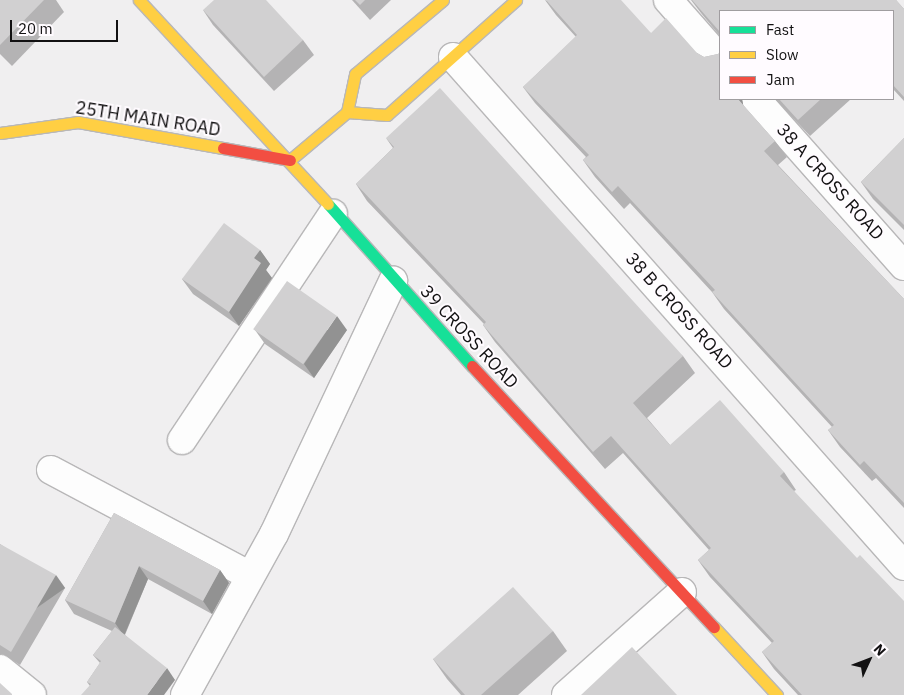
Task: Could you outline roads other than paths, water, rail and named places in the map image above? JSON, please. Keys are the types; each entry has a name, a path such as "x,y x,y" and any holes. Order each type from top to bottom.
{"street":[{"name":"39 CROSS ROAD","path":"140,0 290,160 333,214 394,281 777,695"},
{"path":"290,160 347,112 355,74 443,0"},
{"path":"347,112 387,115 516,0"},
{"path":"668,0 719,58"},
{"name":"38 B CROSS ROAD","path":"453,57 904,566"},
{"name":"38 A CROSS ROAD","path":"757,100 904,266"},
{"name":"25TH MAIN ROAD","path":"0,133 78,122 290,160"},
{"path":"182,440 333,214"},
{"path":"185,695 274,534 394,281"},
{"path":"52,470 250,576"},
{"path":"566,695 682,592"},
{"path":"0,669 32,695"}]}
